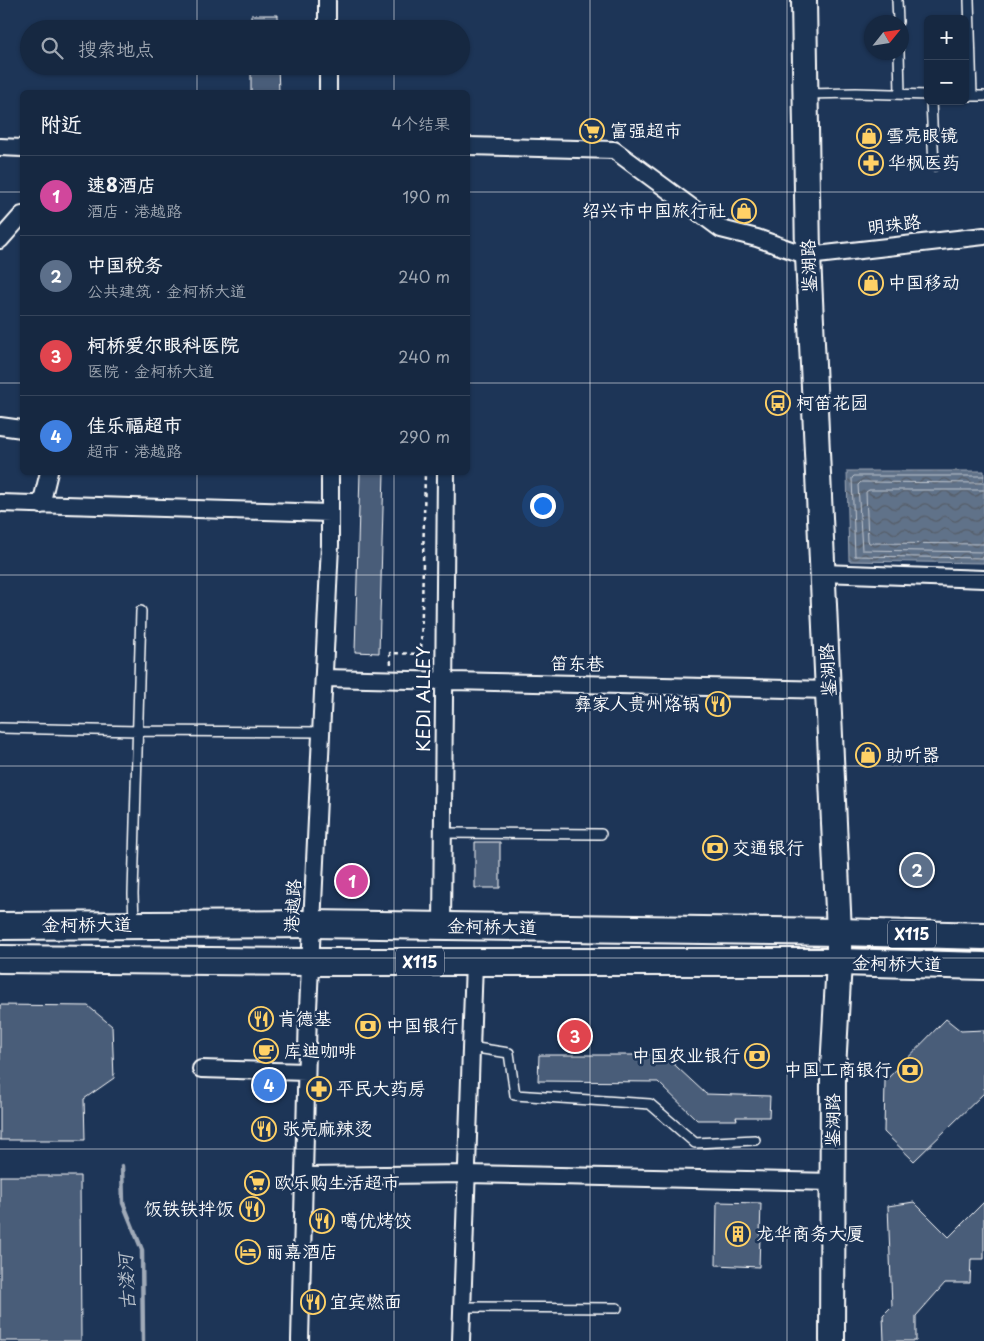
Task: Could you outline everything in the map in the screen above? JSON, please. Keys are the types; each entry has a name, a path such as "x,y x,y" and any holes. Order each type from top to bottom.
{"main road":[{"name":"金柯桥大道","path":"0,926 312,924 984,936"},
{"name":"金柯桥大道","path":"0,959 310,962 839,962 984,966"}],"street":[{"path":"327,0 327,20"},
{"name":"鉴湖路","path":"804,0 808,256 839,932 833,1069 832,1341"},
{"path":"328,75 328,90"},
{"path":"470,146 614,150 721,229 757,238 808,256"},
{"path":"0,147 20,148"},
{"path":"0,240 20,217"},
{"name":"明珠路","path":"808,256 984,236"},
{"path":"0,426 20,429"},
{"path":"41,505 48,475"},
{"name":"港越路","path":"300,1341 306,1072 330,545 330,475"},
{"name":"KEDI ALLEY","path":"442,926 446,475"},
{"path":"0,504 330,513"},
{"path":"823,573 984,579"},
{"name":"笛东巷","path":"324,678 829,690"},
{"path":"461,1341 474,962"},
{"path":"202,1068 306,1072"},
{"path":"304,1176 466,1174 833,1182"}],"lane":[{"path":"897,0 898,15"},
{"path":"969,0 969,60"},
{"path":"899,60 900,94"},
{"path":"805,94 924,95"},
{"path":"969,96 984,96"},
{"path":"931,105 934,166"},
{"path":"134,925 141,611"},
{"path":"0,728 322,732"},
{"path":"443,833 602,834"},
{"path":"470,1047 508,1054 515,1095 650,1104 695,1143 755,1140"},
{"path":"462,1307 617,1308"}],"path":[{"path":"390,653 421,654 425,475"}],"water":[{"path":"847,471 984,471 984,563 849,561"}],"building":[{"path":"251,15 278,15 278,20 251,20"},
{"path":"251,75 278,75 279,90 251,90"},
{"path":"360,475 384,475 379,653 355,652"},
{"path":"475,842 500,842 500,888 475,888"},
{"path":"0,1005 88,1006 112,1026 114,1078 84,1099 85,1140 0,1140"},
{"path":"946,1019 961,1031 984,1030 984,1093 914,1161 884,1132 885,1081"},
{"path":"539,1055 664,1055 706,1094 770,1096 769,1117 736,1117 737,1120 697,1120 658,1082 538,1081"},
{"path":"0,1176 80,1176 81,1341 0,1341"},
{"name":"龙华商务大厦","path":"717,1202 761,1203 759,1267 716,1265"},
{"path":"914,1202 949,1237 984,1202 984,1259 971,1259 970,1283 945,1283 916,1316 916,1341 884,1341 883,1315 892,1306 888,1206"}],"waterway":[{"name":"古溇河","path":"122,1166 123,1203 142,1250 143,1341"}],"place":[{"name":"富强超市","path":"592,131"},
{"name":"雪亮眼镜","path":"869,136"},
{"name":"华枫医药","path":"871,163"},
{"name":"绍兴市中国旅行社","path":"744,211"},
{"name":"中国移动","path":"871,283"},
{"name":"柯笛花园","path":"778,403"},
{"name":"彝家人贵州烙锅","path":"718,704"},
{"name":"助听器","path":"868,755"},
{"name":"交通银行","path":"715,848"},
{"name":"中国税务","path":"917,870"},
{"name":"速8酒店","path":"352,881"},
{"name":"肯德基","path":"261,1019"},
{"name":"中国银行","path":"368,1026"},
{"name":"柯桥爱尔眼科医院","path":"575,1036"},
{"name":"库迪咖啡","path":"266,1051"},
{"name":"中国农业银行","path":"757,1056"},
{"name":"中国工商银行","path":"910,1070"},
{"name":"佳乐福超市","path":"269,1085"},
{"name":"平民大药房","path":"319,1089"},
{"name":"张亮麻辣烫","path":"264,1129"},
{"name":"欧乐购生活超市","path":"257,1183"},
{"name":"饭铁铁拌饭","path":"252,1209"},
{"name":"噶优烤饺","path":"322,1221"},
{"name":"龙华商务大厦","path":"738,1234"},
{"name":"丽嘉酒店","path":"248,1252"},
{"name":"宜宾燃面","path":"313,1302"}]}
